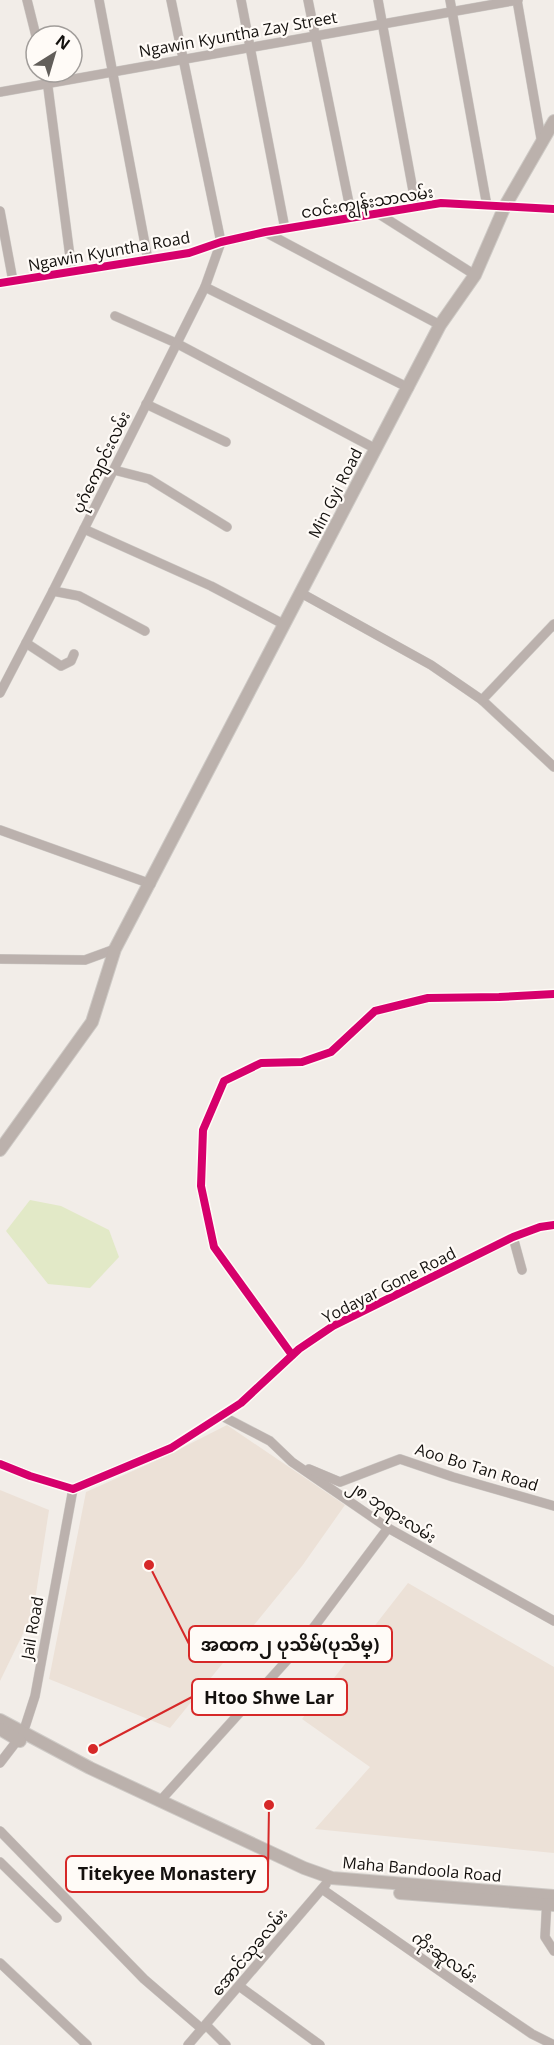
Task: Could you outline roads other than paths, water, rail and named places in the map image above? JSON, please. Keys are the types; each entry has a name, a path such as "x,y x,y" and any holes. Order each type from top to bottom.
{"main road":[{"name":"Min Gyi Road","path":"0,1150 92,1022 116,949 440,325 475,275 506,207 554,121"},
{"name":"Maha Bandoola Road","path":"0,1720 21,1737 155,1808 300,1875 327,1884 550,1900"},
{"name":"Maha Bandoola Road","path":"0,1730 21,1737 304,1868 327,1884"}],"street":[{"path":"27,0 33,24"},
{"path":"99,0 148,260"},
{"path":"171,0 221,242"},
{"path":"241,0 252,47 285,229"},
{"path":"308,0 352,218"},
{"path":"378,0 417,207"},
{"path":"450,0 486,206"},
{"path":"517,0 542,144"},
{"name":"Ngawin Kyuntha Zay Street","path":"84,76 517,0"},
{"name":"Ngawin Kyuntha Zay Street","path":"0,92 43,84"},
{"path":"48,84 72,272"},
{"name":"ငဝင်းကျွန်းသာလမ်း","path":"221,242 265,232 441,203 554,209"},
{"path":"0,212 13,281"},
{"path":"379,214 475,275"},
{"path":"265,232 440,325"},
{"name":"Ngawin Kyuntha Road","path":"0,283 189,254 221,242"},
{"name":"ပုဂံကျောင်းလမ်း","path":"0,693 205,287 221,242"},
{"path":"205,287 409,388"},
{"path":"115,316 177,343 376,448"},
{"path":"146,404 226,442"},
{"path":"114,470 149,479 227,527"},
{"path":"84,530 211,586 285,625"},
{"path":"53,591 79,596 145,631"},
{"path":"301,593 431,666 482,700 554,767"},
{"path":"482,700 554,624"},
{"path":"26,644 61,666 71,661 74,654"},
{"path":"0,830 151,884"},
{"path":"0,959 85,960 116,949"},
{"path":"292,1355 214,1247 201,1186 203,1130 224,1081 261,1063 302,1062 332,1052 375,1011 428,998 499,998 554,994"},
{"name":"Yodayar Gone Road","path":"73,1489 171,1448 241,1403 292,1355 333,1326 513,1237 540,1227 554,1225"},
{"path":"513,1237 522,1270"},
{"name":"၂၈ ဘုရားလမ်း","path":"222,1416 270,1441 292,1462 387,1528 554,1621"},
{"name":"Aoo Bo Tan Road","path":"292,1462 340,1482 400,1459 554,1506"},
{"path":"0,1464 73,1489"},
{"name":"Jail Road","path":"0,1763 21,1737 34,1696 73,1489"},
{"path":"160,1801 298,1647 387,1528"},
{"path":"0,1832 144,1979 226,2045"},
{"path":"0,1862 57,1918"},
{"name":"အောင်သုခလမ်း","path":"188,2045 327,1884"},
{"name":"ကိုးဆူလမ်း","path":"327,1884 532,2034 554,2044"},
{"path":"550,1900 545,1937 554,1951"},
{"path":"0,1963 83,2044"},
{"path":"239,1986 320,2045"},
{"path":"532,2034 539,2045"}],"place":[{"name":"အထက၂ ပုသိမ်(ပုသိမ္)","path":"149,1565"},
{"name":"Htoo Shwe Lar","path":"93,1749"},
{"name":"Titekyee Monastery","path":"269,1805"}]}
